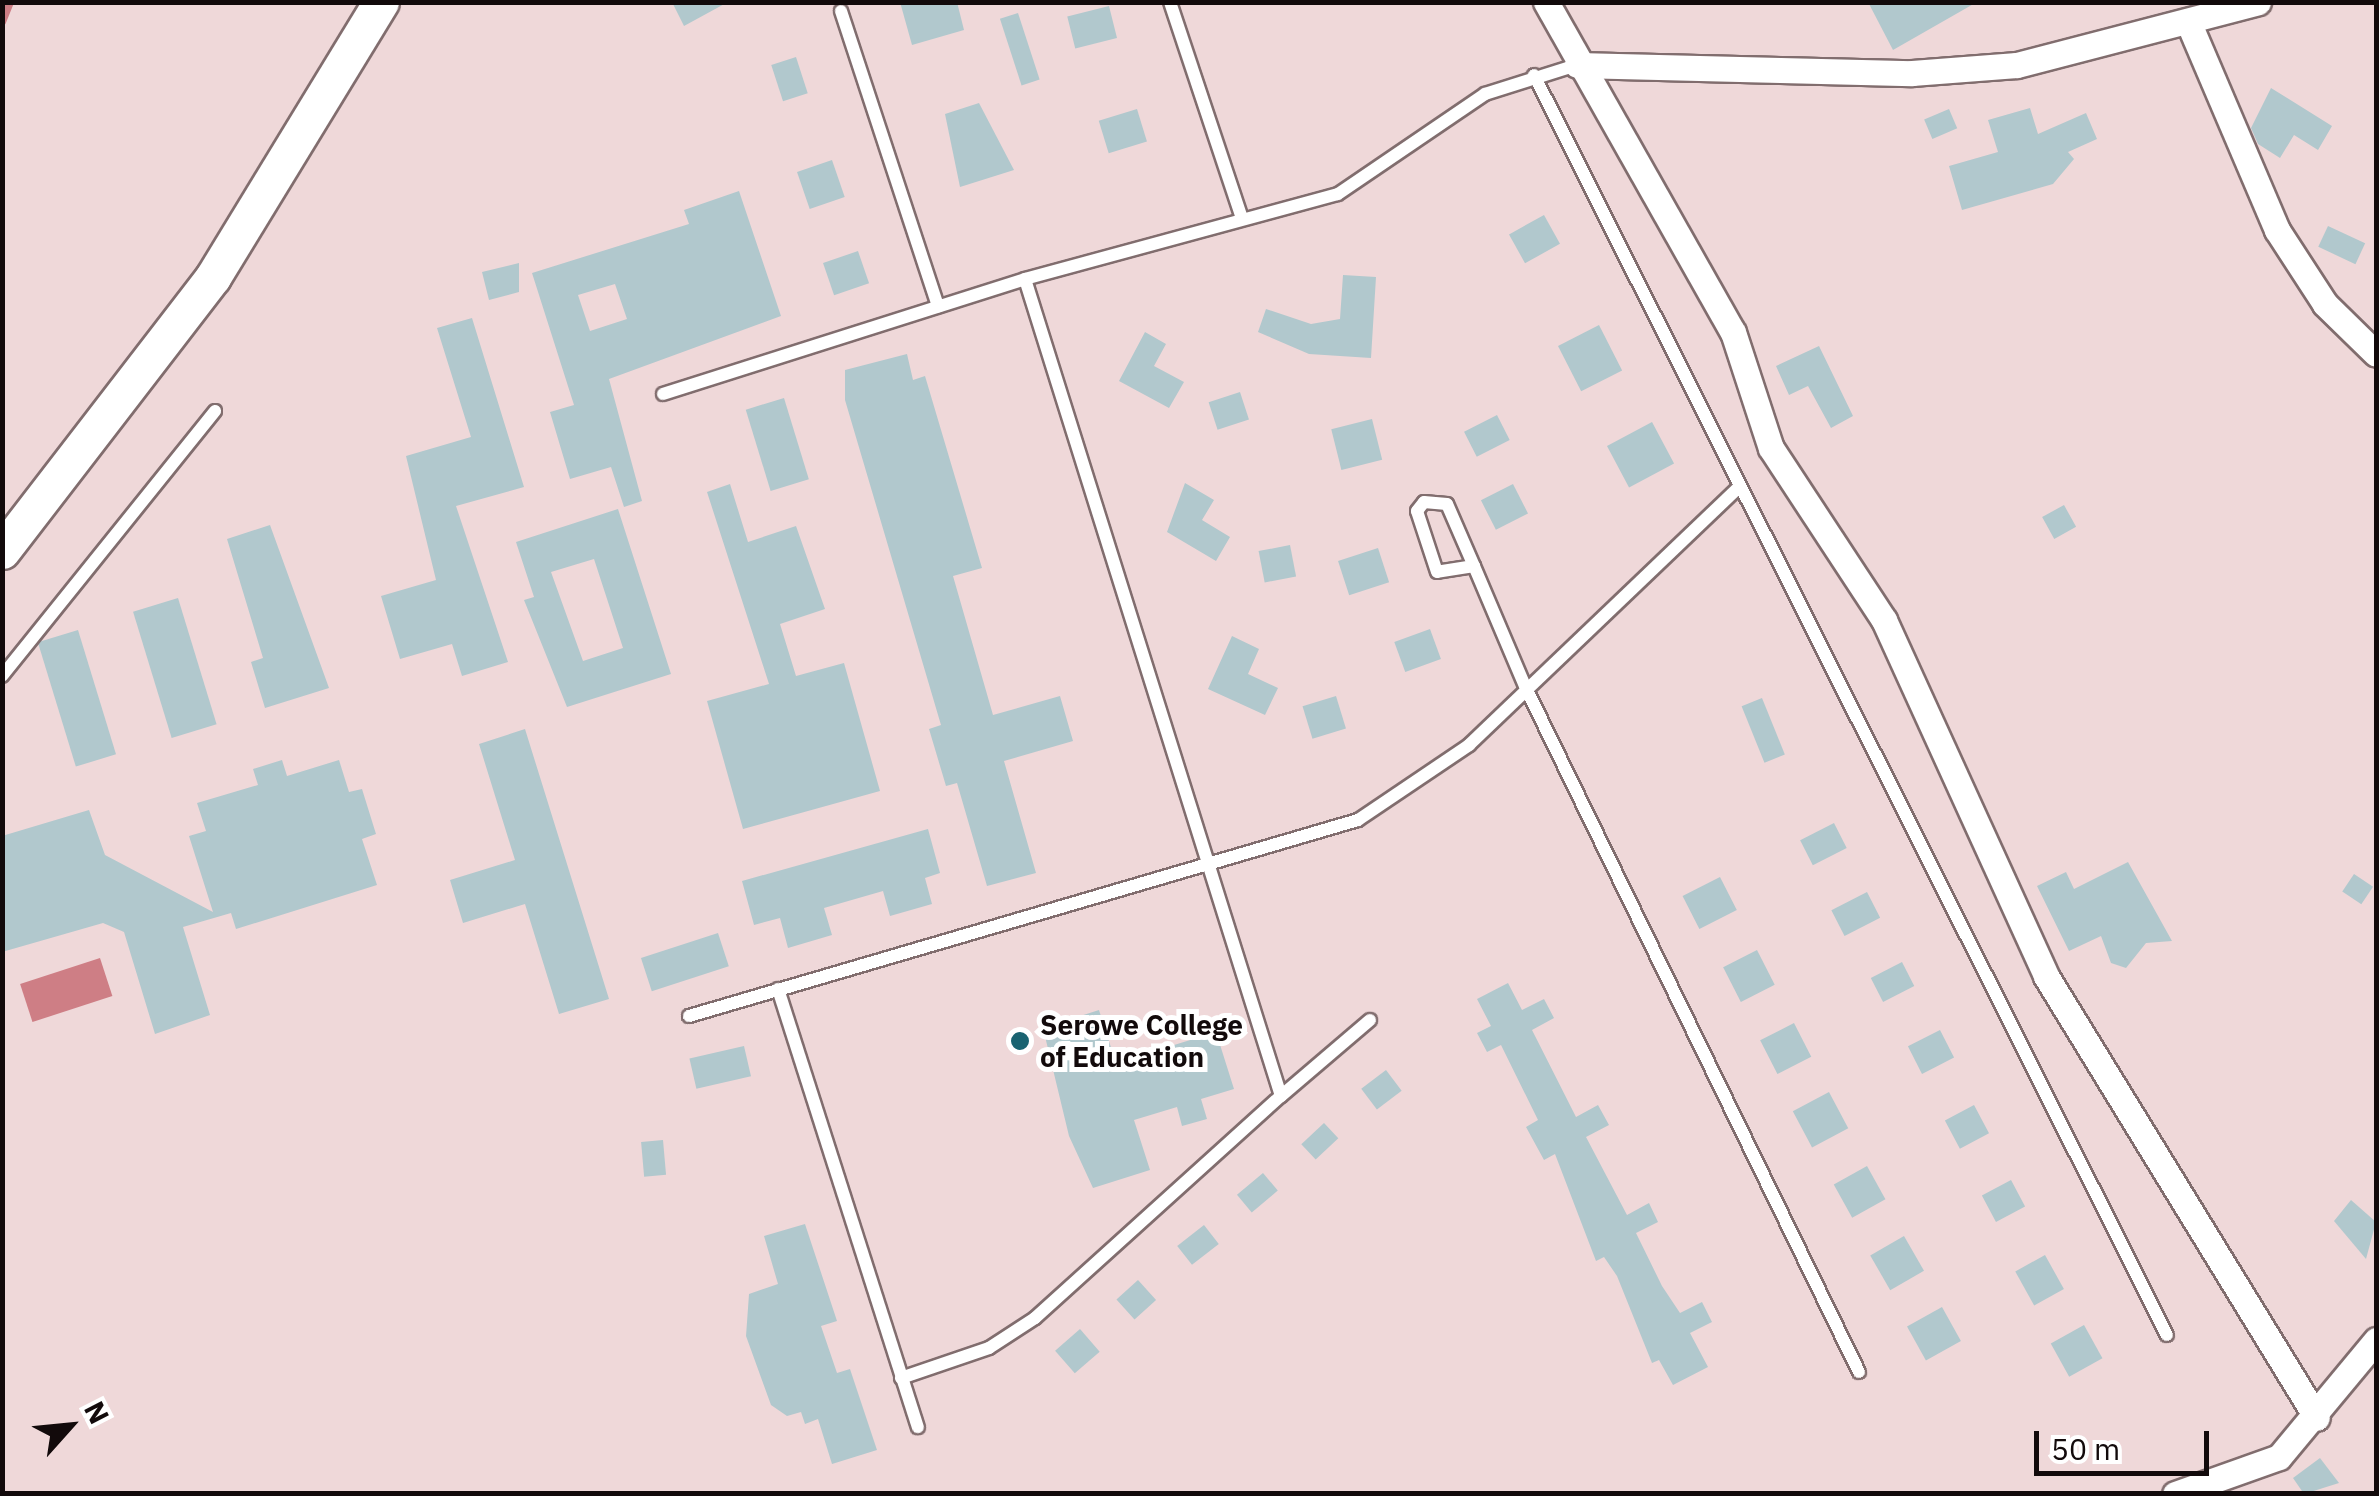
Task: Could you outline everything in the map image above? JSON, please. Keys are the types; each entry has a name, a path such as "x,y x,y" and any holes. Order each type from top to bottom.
{"street":[{"path":"2,551 213,276 381,2"},
{"path":"1546,2 1577,65 1733,332 1771,448 1884,620 2046,976 2317,1418"},
{"path":"1577,65 1954,70 2190,26 2258,2"},
{"path":"2190,26 2277,230 2325,304 2376,354"},
{"path":"2175,1494 2279,1457 2317,1418 2376,1340"}],"lane":[{"path":"1170,2 1241,216"},
{"path":"841,11 938,306"},
{"path":"663,394 1025,278 1357,186 1486,94 1534,75 1577,65"},
{"path":"1534,75 1738,488 2167,1335"},
{"path":"1025,278 1203,868 1281,1096"},
{"path":"2,676 215,411"},
{"path":"689,1016 1203,868 1388,802 1469,745 1524,686 1738,488"},
{"path":"1474,566 1437,572 1417,510 1424,502 1447,504 1474,566 1524,686 1859,1372"},
{"path":"778,989 918,1427"},
{"path":"901,1378 990,1348 1035,1318 1370,1020"}],"shaded area":[{"path":"100,958 112,996 32,1022 20,984"}],"building":[{"path":"672,2 728,2 684,26"},
{"path":"900,2 957,2 964,30 912,45"},
{"path":"1868,2 1977,2 1893,50"},
{"path":"1109,6 1117,38 1075,48 1067,16"},
{"path":"1018,13 1040,80 1022,85 1000,19"},
{"path":"796,57 808,93 783,101 771,65"},
{"path":"2271,88 2332,126 2318,150 2294,135 2280,158 2258,144 2251,128"},
{"path":"979,103 1014,170 960,187 945,114"},
{"path":"2030,108 2038,134 2086,113 2097,139 2068,152 2074,159 2053,184 1962,210 1949,166 1998,152 1988,120"},
{"path":"1137,109 1147,142 1109,153 1099,121"},
{"path":"1949,109 1957,128 1932,139 1924,120"},
{"path":"832,160 845,197 810,209 797,172"},
{"path":"739,191 781,316 609,379 642,501 624,507 611,467 570,479 550,412 574,405 532,273 689,224 684,210","holes":["615,284 627,319 590,331 578,295"]},
{"path":"1544,215 1560,244 1525,263 1509,234"},
{"path":"2328,226 2365,243 2355,264 2318,247"},
{"path":"858,251 869,283 834,295 823,263"},
{"path":"519,263 519,292 489,300 482,272"},
{"path":"1343,275 1376,277 1371,358 1309,354 1258,332 1266,309 1311,324 1340,319"},
{"path":"472,318 524,487 456,506 508,662 462,676 452,644 400,659 381,596 436,580 406,456 471,437 437,328"},
{"path":"1599,325 1622,370 1581,391 1558,346"},
{"path":"1145,332 1166,344 1154,366 1184,382 1169,408 1119,381"},
{"path":"1819,346 1853,416 1831,428 1808,386 1789,395 1776,366"},
{"path":"907,354 913,380 925,376 982,568 953,576 993,715 1060,696 1073,741 1004,761 1036,873 987,886 957,783 946,786 929,729 941,725 845,400 845,370"},
{"path":"1240,392 1249,420 1218,430 1209,402"},
{"path":"784,398 809,479 771,491 746,410"},
{"path":"1497,415 1510,440 1477,457 1464,432"},
{"path":"1372,419 1382,460 1341,470 1331,429"},
{"path":"1652,422 1674,463 1629,487 1607,446"},
{"path":"1185,483 1214,500 1202,520 1230,537 1216,561 1167,532"},
{"path":"730,484 748,542 796,526 825,609 780,624 796,676 844,663 880,791 743,829 707,701 769,684 707,492"},
{"path":"1513,484 1528,513 1496,530 1481,500"},
{"path":"2064,505 2076,527 2054,539 2042,517"},
{"path":"618,509 671,674 567,707 524,600 534,597 516,542","holes":["594,559 623,648 583,661 551,572"]},
{"path":"270,525 329,688 265,708 251,662 263,658 227,539"},
{"path":"1290,545 1296,576 1265,583 1259,551"},
{"path":"1378,548 1389,582 1349,595 1338,561"},
{"path":"178,598 217,724 172,738 133,612"},
{"path":"1430,629 1441,659 1405,672 1394,642"},
{"path":"78,630 116,754 76,767 38,642"},
{"path":"1232,636 1259,649 1248,674 1278,688 1265,715 1208,689"},
{"path":"1336,696 1346,729 1312,739 1303,706"},
{"path":"1762,698 1785,755 1764,763 1742,706"},
{"path":"525,729 609,999 559,1014 525,904 463,923 450,880 515,860 479,744"},
{"path":"282,760 287,776 339,760 349,792 362,789 376,834 362,839 377,885 236,929 231,913 183,927 210,1015 155,1034 124,932 103,923 2,952 2,836 89,810 105,855 213,912 189,836 206,831 197,803 258,785 253,769"},
{"path":"1834,823 1847,848 1813,865 1800,840"},
{"path":"928,829 940,873 925,878 932,904 890,916 883,891 824,908 832,935 788,948 780,918 754,925 742,881"},
{"path":"2128,862 2172,941 2146,943 2126,968 2111,963 2101,936 2069,951 2037,886 2066,872 2074,889"},
{"path":"2354,874 2373,887 2361,904 2342,891"},
{"path":"1720,877 1737,910 1699,929 1683,896"},
{"path":"1867,892 1880,918 1845,936 1831,910"},
{"path":"718,933 729,966 652,991 641,958"},
{"path":"1757,950 1775,985 1741,1002 1723,967"},
{"path":"1902,962 1914,986 1883,1002 1871,978"},
{"path":"1508,983 1522,1010 1544,999 1554,1018 1532,1030 1576,1117 1598,1105 1609,1125 1586,1137 1627,1215 1649,1203 1658,1222 1636,1233 1662,1286 1680,1313 1702,1302 1712,1322 1690,1333 1708,1367 1673,1385 1659,1360 1652,1363 1617,1276 1604,1257 1596,1261 1555,1154 1544,1160 1526,1127 1538,1120 1501,1045 1487,1052 1477,1033 1491,1026 1477,999"},
{"path":"1099,1010 1116,1063 1216,1032 1234,1089 1201,1099 1207,1119 1182,1126 1177,1107 1134,1120 1150,1170 1093,1188 1069,1136 1043,1028"},
{"path":"1794,1023 1811,1057 1777,1074 1760,1040"},
{"path":"1940,1030 1954,1058 1922,1074 1908,1046"},
{"path":"744,1046 751,1076 696,1089 689,1059"},
{"path":"1386,1070 1402,1091 1377,1109 1361,1089"},
{"path":"1829,1092 1848,1128 1812,1147 1793,1111"},
{"path":"1974,1105 1989,1133 1960,1149 1945,1120"},
{"path":"1324,1123 1338,1138 1316,1160 1301,1144"},
{"path":"663,1140 666,1175 644,1177 641,1142"},
{"path":"1867,1166 1885,1199 1852,1218 1834,1184"},
{"path":"1263,1173 1278,1191 1252,1212 1237,1195"},
{"path":"2011,1180 2025,1206 1996,1222 1982,1195"},
{"path":"2351,1200 2376,1222 2366,1259 2334,1221"},
{"path":"805,1224 837,1321 821,1326 837,1373 850,1369 877,1450 832,1464 818,1419 805,1424 801,1412 787,1416 771,1405 746,1336 749,1294 778,1284 764,1236"},
{"path":"1204,1225 1219,1244 1192,1265 1177,1246"},
{"path":"1904,1236 1924,1271 1890,1290 1870,1256"},
{"path":"2045,1255 2064,1289 2034,1306 2015,1271"},
{"path":"1138,1280 1156,1300 1135,1319 1116,1299"},
{"path":"1942,1307 1961,1341 1926,1361 1907,1326"},
{"path":"2084,1325 2102,1358 2069,1377 2051,1343"},
{"path":"1080,1329 1100,1352 1075,1373 1055,1351"},
{"path":"2320,1458 2339,1483 2304,1494 2293,1478"}],"waterway":[{"path":"2,22 10,2"}],"place":[{"name":"Serowe College of Education","path":"1020,1041"}]}
